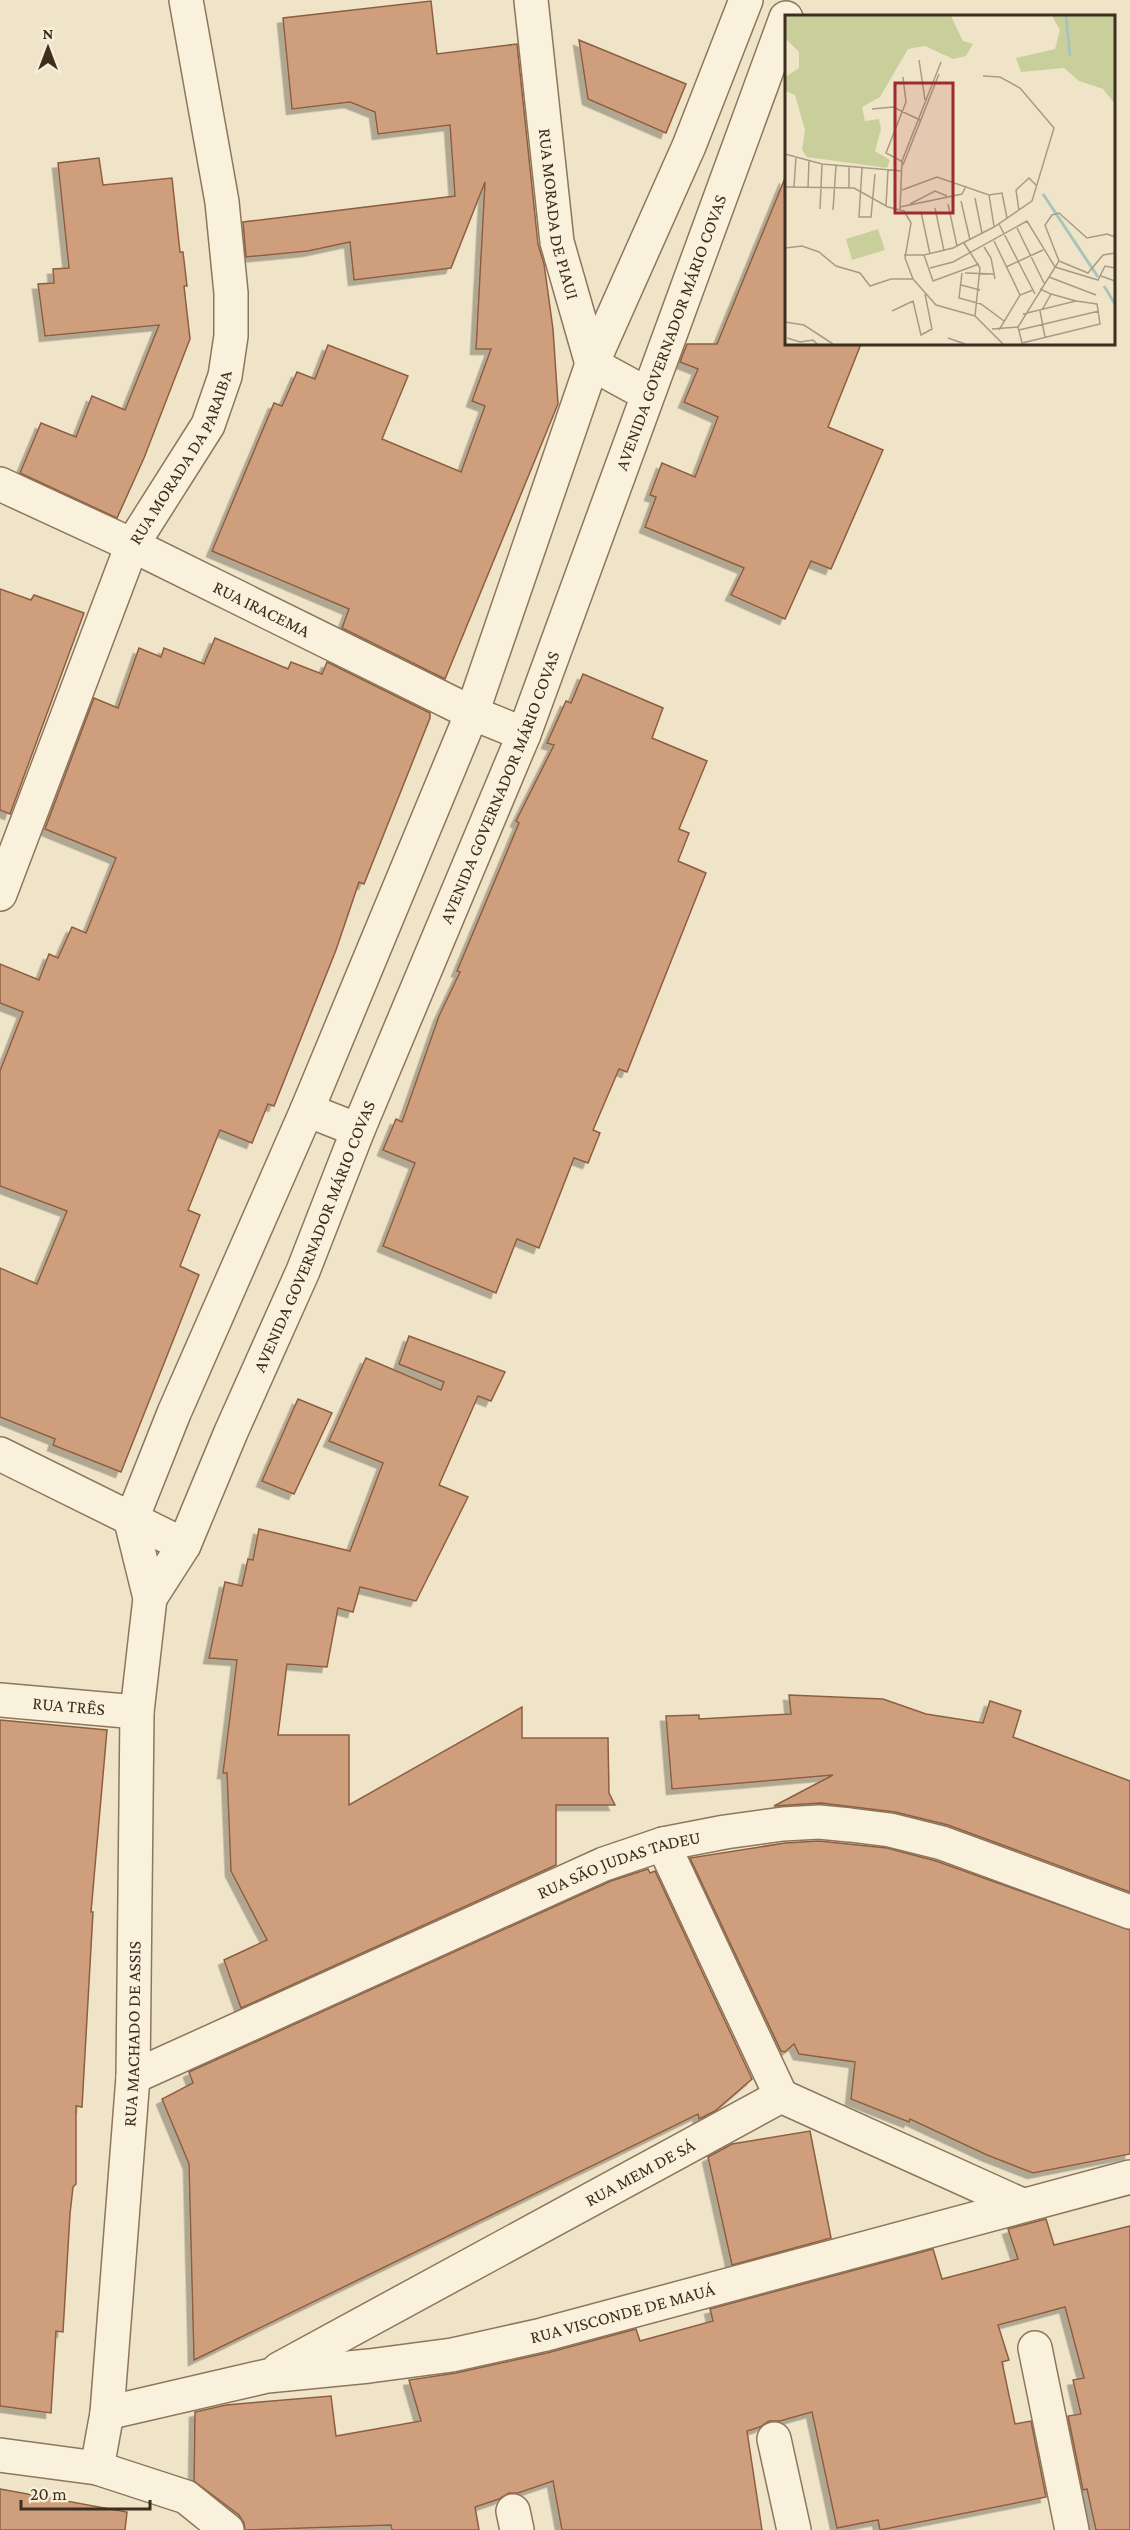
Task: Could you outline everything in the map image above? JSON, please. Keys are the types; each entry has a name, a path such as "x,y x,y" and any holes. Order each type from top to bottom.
{"street":[{"name":"RUA MORADA DA PARAIBA","path":"0,894 132,545 208,425 225,376 231,336 231,293 222,202 186,0"},
{"name":"RUA MORADA DE PIAUI","path":"531,0 557,242 592,364"},
{"path":"131,1521 174,1413 307,1110 472,713 592,364 689,146 746,0"},
{"name":"AVENIDA GOVERNADOR MÁRIO COVAS","path":"788,15 793,0"},
{"name":"AVENIDA GOVERNADOR MÁRIO COVAS","path":"184,1545 303,1271 358,1130 524,734 785,22"},
{"path":"592,364 647,394"},
{"name":"RUA IRACEMA","path":"0,484 132,545 472,713 524,734"},
{"path":"307,1110 358,1130"},
{"path":"0,1454 131,1521 184,1545"},
{"name":"RUA MACHADO DE ASSIS","path":"97,2468 107,2413 133,2078 137,1712 150,1598 131,1521"},
{"name":"RUA MACHADO DE ASSIS","path":"150,1598 184,1545"},
{"name":"RUA TRÊS","path":"0,1700 137,1712"},
{"name":"RUA SÃO JUDAS TADEU","path":"133,2078 604,1864 663,1844 725,1832 783,1824 819,1822 890,1830 942,1843 1130,1912"},
{"path":"663,1844 781,2096 1022,2205"},
{"name":"RUA MEM DE SÁ","path":"267,2376 781,2096"},
{"name":"RUA VISCONDE DE MAUÁ","path":"107,2413 267,2376 452,2355 542,2335 1130,2177"},
{"path":"1035,2348 1072,2530"},
{"path":"774,2439 794,2530"},
{"path":"0,2455 97,2468 186,2497 227,2530"}],"building":[{"path":"431,1 437,54 517,44 538,244 544,264 553,329 558,404 445,679 342,628 349,609 212,551 274,403 282,406 297,372 315,379 328,345 408,376 382,439 461,472 485,406 472,401 491,349 476,349 485,182 451,268 354,280 350,242 308,251 246,257 243,222 455,196 450,125 378,134 375,112 350,102 292,109 283,18"},
{"path":"579,40 686,84 666,133 588,99"},
{"path":"99,158 103,185 172,178 180,252 183,252 187,286 184,286 190,339 144,458 117,518 20,473 41,423 76,437 92,396 125,410 159,325 45,336 38,284 54,283 53,269 69,268 58,163"},
{"path":"785,178 785,345 861,345 828,427 883,450 831,569 811,561 785,619 731,595 744,568 645,527 656,497 650,495 662,463 695,477 718,417 684,402 698,369 680,362 687,344 717,344"},
{"path":"0,589 31,600 34,595 84,613 10,814 0,810"},
{"path":"215,638 288,669 291,662 322,674 327,662 430,713 430,718 364,884 359,882 336,950 274,1106 268,1104 252,1143 220,1130 188,1210 200,1215 180,1266 199,1275 121,1472 53,1445 55,1439 0,1417 0,1268 37,1284 67,1211 0,1186 0,1071 23,1012 0,1003 0,964 39,980 49,954 58,958 72,927 86,933 116,858 45,829 94,698 118,708 139,648 161,657 164,648 204,664"},
{"path":"583,674 663,708 652,738 707,761 679,829 689,833 678,861 706,873 627,1072 619,1069 593,1130 600,1133 588,1163 574,1158 539,1248 517,1239 496,1293 383,1246 415,1163 383,1150 396,1119 402,1122 439,1016 460,972 457,971 519,823 516,821 554,745 547,743 566,701 571,703"},
{"path":"409,1336 505,1372 491,1401 478,1396 439,1485 468,1497 416,1601 360,1587 353,1612 338,1608 327,1667 287,1664 278,1735 349,1735 349,1805 522,1707 522,1738 608,1738 609,1793 615,1805 556,1805 556,1865 241,2008 224,1960 267,1940 231,1871 227,1773 223,1773 237,1660 209,1658 225,1582 242,1586 248,1559 253,1560 259,1529 350,1551 383,1463 329,1441 366,1358 441,1390 444,1382 399,1364"},
{"path":"298,1399 332,1413 294,1494 262,1481"},
{"path":"789,1695 883,1699 926,1714 983,1723 990,1701 1021,1711 1013,1737 1130,1781 1130,1892 948,1825 895,1812 821,1803 774,1806 833,1775 672,1789 666,1716 699,1715 699,1719 791,1714"},
{"path":"0,1720 107,1730 91,1912 93,1912 82,2107 76,2106 76,2184 73,2187 70,2214 63,2332 56,2331 51,2413 0,2406"},
{"path":"819,1841 887,1848 936,1861 1130,1930 1130,2154 1033,2173 987,2155 910,2119 909,2122 851,2099 855,2062 799,2054 794,2044 785,2052 781,2051 690,1858 785,1843"},
{"path":"648,1869 650,1873 655,1871 752,2079 715,2111 699,2119 698,2114 194,2360 189,2164 162,2099 193,2083 189,2072 611,1881"},
{"path":"810,2131 831,2238 732,2265 708,2157 732,2144"},
{"path":"1046,2219 1054,2245 1130,2226 1130,2530 1096,2530 1087,2489 1083,2490 1068,2416 1081,2414 1073,2380 1084,2378 1065,2307 998,2325 1009,2360 1002,2362 1015,2424 1031,2421 1046,2497 880,2530 878,2520 837,2528 812,2412 780,2421 769,2421 747,2431 762,2530 562,2530 553,2481 518,2493 509,2493 475,2507 479,2530 392,2530 391,2525 245,2530 239,2515 194,2481 195,2412 226,2405 331,2396 336,2436 421,2421 409,2380 456,2373 547,2353 636,2329 640,2341 713,2321 710,2309 933,2249 942,2279 1018,2259 1008,2229"},
{"path":"0,2489 127,2512 125,2530 0,2530"}]}
